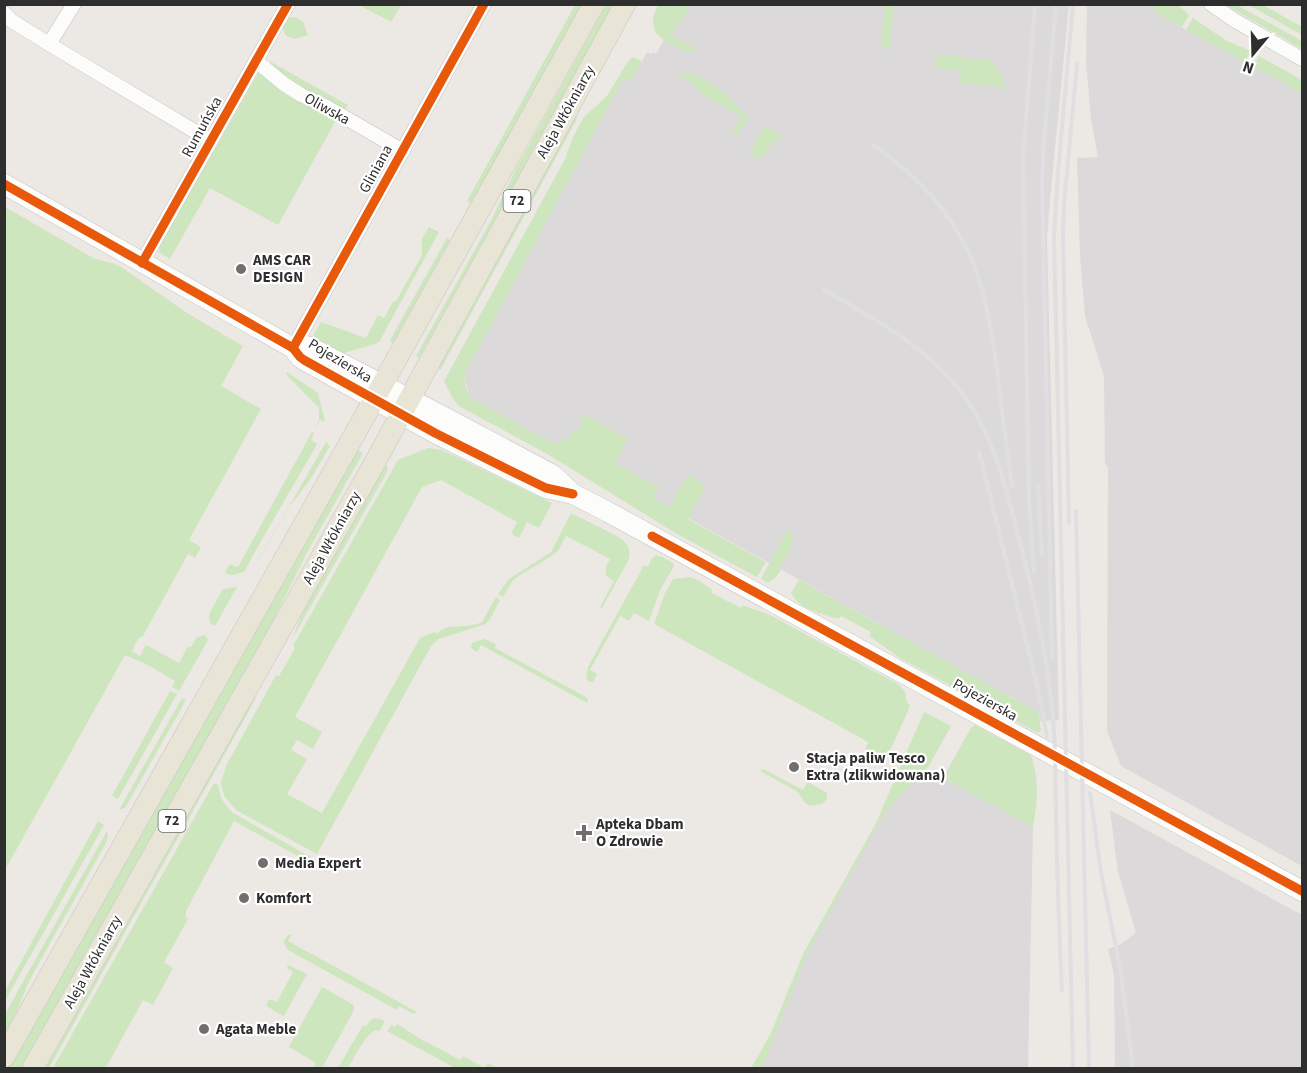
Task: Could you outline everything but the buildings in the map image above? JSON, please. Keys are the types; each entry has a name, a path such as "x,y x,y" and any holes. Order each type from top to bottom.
{"main road":[{"name":"Aleja Włókniarzy","path":"4,1057 594,4"},
{"name":"Aleja Włókniarzy","path":"33,1068 374,464 625,4"}],"street":[{"path":"49,44 74,4"},
{"name":"Gliniana","path":"293,348 484,4"},
{"path":"1211,4 1302,58"},
{"name":"Rumuńska","path":"142,263 256,60 282,7"},
{"path":"4,13 12,21 49,44 211,141"},
{"name":"Oliwska","path":"256,60 301,95 325,106 403,151"},
{"name":"Pojezierska","path":"4,184 293,348 310,347 378,392 405,406 442,436 546,488 573,494 608,512 1302,891"}],"shaded area":[{"path":"664,5 1069,5 1047,239 1059,720 1040,721 1038,712 473,399 469,394 465,374 623,79 631,82 647,52 656,54 666,36"},
{"path":"1087,5 1151,5 1158,14 1302,93 1302,866 1121,766 1107,731 1108,466 1105,464 1104,376 1085,316 1080,255 1077,158 1098,157 1091,119 1086,63"},
{"path":"926,769 1033,827 1028,1068 753,1068 772,1034 805,955 885,810"},
{"path":"1110,810 1302,915 1302,1068 1115,1068 1114,974 1108,949 1121,944 1136,933 1118,872"}],"green space":[{"path":"359,5 401,5 391,22"},
{"path":"575,5 582,5 494,165 470,203 467,201"},
{"path":"606,5 613,5 419,358 416,356"},
{"path":"658,5 690,5 671,35 697,49 689,53 659,36 653,24"},
{"path":"885,5 894,5 890,49 881,48"},
{"path":"1151,5 1178,5 1189,15 1182,27 1158,14"},
{"path":"1226,5 1237,5 1302,41 1302,49"},
{"path":"1249,5 1263,5 1302,27 1302,35"},
{"path":"295,17 303,22 308,35 294,39 285,35 283,27 288,18"},
{"path":"1193,18 1227,41 1251,51 1245,62 1186,30"},
{"path":"936,55 992,60 1007,87 960,83 961,71 935,68"},
{"path":"1259,56 1302,80 1302,93 1253,66"},
{"path":"633,57 642,61 631,82 623,79 465,374 466,384 473,399 556,445 560,439 566,442 574,428 578,431 583,422 579,419 582,415 628,439 615,463 659,487 653,498 669,507 688,475 704,484 703,492 688,519 766,562 757,577 677,534 549,455 459,406 444,381 565,159 583,118 607,96"},
{"path":"271,62 348,105 343,113 271,68 269,65"},
{"path":"259,72 335,118 335,122 278,225 210,188 170,259 159,252 160,245"},
{"path":"689,73 698,75 713,84 746,114 748,118 738,135 732,133 741,116 695,90 697,86 677,75"},
{"path":"579,115 441,369 437,369 572,122"},
{"path":"767,127 782,135 780,140 771,144 764,156 756,158 749,154 762,130"},
{"path":"5,207 95,259 121,267 187,313 243,346 221,386 261,409 189,540 201,547 195,558 188,554 143,636 138,639 132,651 140,656 146,645 179,663 188,646 191,647 197,637 205,635 208,640 179,691 172,687 175,681 125,655 5,870"},
{"path":"429,227 439,232 379,342 344,353 312,338 321,322 366,338 378,315 384,318 393,302 396,301 422,255 422,239"},
{"path":"447,238 450,240 393,343 391,342 390,340"},
{"path":"287,372 318,393 325,422 320,420 316,426 319,420 319,408 286,374"},
{"path":"312,432 314,433 311,440 317,444 244,572 232,575 225,573 230,564 238,567"},
{"path":"326,442 330,446 310,480 289,507 256,564"},
{"path":"428,448 442,450 552,503 539,528 527,522 519,538 511,534 517,522 441,480 422,487 295,717 322,732 313,749 297,740 291,750 307,759 287,794 322,813 420,638 434,632 437,634 444,628 482,622 496,597 500,600 486,624 437,640 431,646 317,854 236,810 225,797 221,781 227,764 276,675 279,676 295,648 293,646 398,460"},
{"path":"357,450 363,453 308,551 259,649 22,1068 9,1068"},
{"path":"385,465 388,470 291,641 305,607"},
{"path":"571,513 617,536 626,543 629,549 628,561 602,608 600,607 614,581 606,576 606,567 610,559 566,536 558,551 514,579 503,597 498,594 509,579 551,552"},
{"path":"788,528 793,538 791,548 779,569 781,570 768,583 761,579"},
{"path":"656,555 673,563 674,566 660,590 649,621 634,613 629,621 620,616 590,670 597,674 593,682 589,682 586,678 588,667 644,565 648,567"},
{"path":"690,577 712,590 711,593 741,608 742,605 770,615 898,684 905,692 907,703 910,704 889,753 874,755 865,750 868,742 654,624 665,593 673,579"},
{"path":"799,580 1038,712 1041,730 1038,733 900,658 869,636 871,632 841,616 839,619 800,604 791,593"},
{"path":"237,587 215,626 210,623 209,614 223,589"},
{"path":"484,639 496,644 495,648 586,697 587,703 481,645 477,652 471,648 472,643"},
{"path":"170,691 177,694 118,799 112,796"},
{"path":"259,693 49,1068 45,1068 243,716"},
{"path":"182,698 186,700 125,808 119,810"},
{"path":"924,712 951,726 925,773 901,794 884,814 807,954 762,1068 751,1068 771,1033 803,954 876,823"},
{"path":"975,725 1031,755 1037,791 1033,827 943,778 971,728"},
{"path":"763,769 803,790 808,782 827,793 827,799 822,804 810,806 805,803 798,792 760,771"},
{"path":"214,783 218,785 223,801 233,813 314,859 310,863 234,821 186,911 188,919 164,962 173,968 153,1005 143,1000 106,1068 53,1068"},
{"path":"98,821 104,825 5,1001 5,991"},
{"path":"107,831 106,843 29,981 5,1036 5,1014"},
{"path":"292,934 288,941 417,1012 413,1014 399,1006 397,1010 288,950 284,941 288,935"},
{"path":"288,965 307,974 284,1016 266,1006 269,999 277,1002 293,972 287,968"},
{"path":"322,987 352,1004 354,1010 322,1068 314,1068 316,1063 289,1047"},
{"path":"373,1018 385,1021 379,1031 375,1030 367,1038 348,1068 338,1068 363,1025 366,1026"},
{"path":"397,1024 460,1060 463,1056 485,1068 455,1068 387,1031 391,1025 395,1027"},
{"path":"488,1063 497,1068 485,1068"}],"railway":[{"path":"1034,572 1029,499 1023,157 1035,4"},
{"path":"1052,657 1042,182 1056,4"},
{"path":"1073,4 1054,236 1073,1068"},
{"path":"1069,523 1063,236 1077,64"},
{"path":"872,144 922,185 942,209 960,236 976,269 993,340 1012,486"},
{"path":"824,290 902,337 937,365 953,382 977,416 998,465 1035,603 1051,695 1055,742 1062,991"},
{"path":"979,451 1038,689 1047,737"},
{"path":"1038,486 1042,555"},
{"path":"1076,511 1089,1068"},
{"path":"1090,793 1101,872 1120,967 1133,1068"}],"cycle path":[{"path":"142,263 288,4"},
{"path":"293,348 484,4"},
{"path":"4,184 293,348 304,360 435,433 546,488 573,494"},
{"path":"652,536 1302,891"}],"place":[{"name":"AMS CAR DESIGN","path":"241,269"},
{"name":"Stacja paliw Tesco Extra (zlikwidowana)","path":"794,767"},
{"name":"Apteka Dbam O Zdrowie","path":"584,833"},
{"name":"Media Expert","path":"263,863"},
{"name":"Komfort","path":"244,898"},
{"name":"Agata Meble","path":"204,1029"}]}
